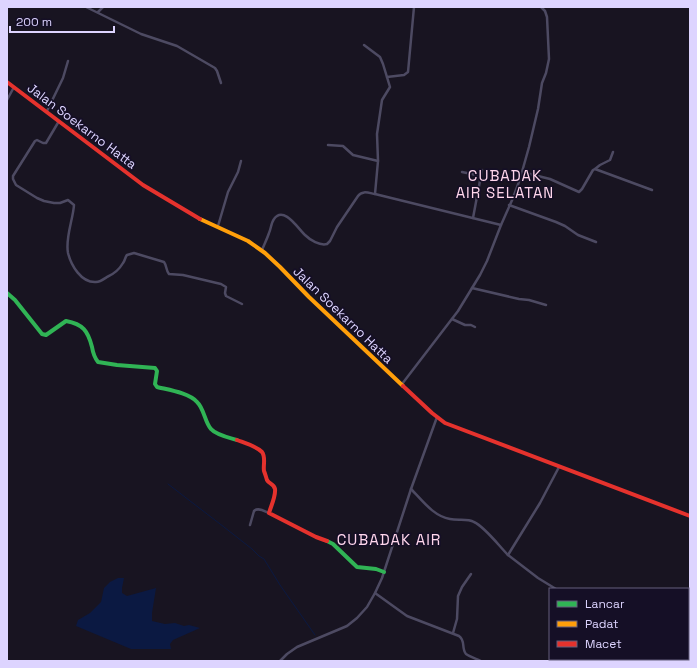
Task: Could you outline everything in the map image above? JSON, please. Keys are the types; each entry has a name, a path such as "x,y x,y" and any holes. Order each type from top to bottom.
{"street":[{"path":"86,7 141,34 177,46 215,68 221,83"},
{"path":"98,12 103,7"},
{"path":"387,77 404,75 408,72 410,65 414,7"},
{"path":"402,384 452,318 472,288 487,261 513,198 522,172 538,109 542,82 549,59 547,17 545,11 541,7"},
{"path":"545,11 546,7"},
{"path":"364,46 378,54 380,57 390,88 382,100 376,138 378,161 375,194"},
{"path":"47,111 63,78 68,61"},
{"name":"Jalan Soekarno Hatta","path":"7,82 143,185 185,211 248,241 262,251 445,423 690,516"},
{"path":"7,100 14,87"},
{"path":"60,121 46,142 43,143 37,140 35,141 13,179 16,185 37,198 54,203 60,203 68,200 74,205 68,253 78,274 92,282 98,282 114,274 124,262 126,255 134,253 164,262 167,272 170,274 183,274 221,284 226,287 226,296 242,304"},
{"path":"328,145 343,146 353,155 378,161"},
{"path":"522,172 550,179 579,192 593,170 610,160 613,152"},
{"path":"218,226 228,192 238,172 241,161"},
{"path":"595,169 652,190"},
{"path":"473,218 482,170"},
{"path":"462,172 481,176"},
{"path":"262,251 273,222 278,216 286,216 292,220 306,237 325,245 330,241 359,194 363,192 501,225"},
{"path":"509,205 559,223 578,235 596,242"},
{"path":"472,288 546,305"},
{"path":"7,293 15,300 42,334 46,335 66,321 76,322 85,329 88,334 96,360 98,362 155,368 157,371 155,384 157,387 180,393 194,399 202,407 211,429 217,433 260,450 264,454 264,470 267,480 275,489 269,513"},
{"path":"452,318 465,325 475,327"},
{"path":"280,661 285,660 297,647 347,626 363,612 375,593 384,572 411,489 437,417"},
{"path":"508,555 540,503 560,466"},
{"path":"411,489 432,511 439,516 447,519 467,520 477,523 508,555 538,578 554,588"},
{"path":"250,526 256,509 258,509 333,544 357,567 376,569 384,572"},
{"path":"453,633 457,619 458,596 471,574"},
{"path":"375,593 407,616 459,636 462,638 467,654 481,661"}],"water":[{"path":"118,578 124,578 122,593 127,596 156,588 152,621 165,624 175,623 184,626 189,625 200,628 173,640 170,644 171,649 131,649 76,626 78,620 90,613 101,602 104,588 110,582"}],"waterway":[{"path":"168,484 264,559 280,585 315,635"}],"traffic: fast":[{"path":"7,293 15,300 42,334 46,335 66,321 72,322 84,329 89,337 94,355 98,362 155,368 157,371 155,384 157,387 189,396 199,405 207,423 213,431 220,435 237,440"},
{"path":"327,541 333,544 357,567 376,569 384,572"}],"traffic: slow":[{"path":"200,219 248,241 265,253 403,386"}],"traffic: jam":[{"path":"7,82 143,185 200,219"},
{"path":"403,386 445,423 690,516"},
{"path":"237,440 257,448 263,454 264,471 267,480 274,486 275,489 274,498 269,513 327,541"}],"district":[{"name":"CUBADAK AIR SELATAN","path":"505,184"},
{"name":"CUBADAK AIR","path":"389,539"}]}
